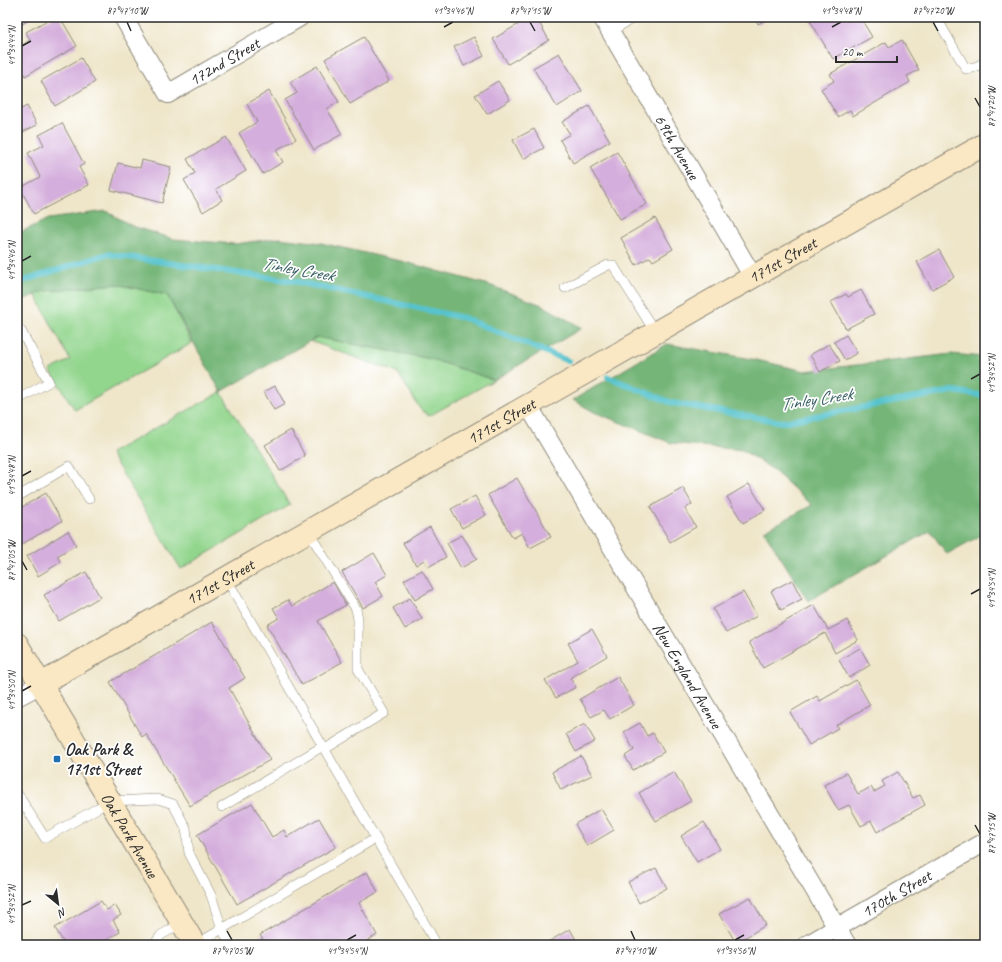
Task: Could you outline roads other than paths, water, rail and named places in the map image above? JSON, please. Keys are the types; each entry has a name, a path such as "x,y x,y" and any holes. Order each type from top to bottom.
{"street":[{"name":"172nd Street","path":"123,17 168,94 300,17"},
{"name":"69th Avenue","path":"606,24 753,277"},
{"name":"171st Street","path":"17,697 985,144"},
{"name":"New England Avenue","path":"528,405 847,945"},
{"name":"Oak Park Avenue","path":"17,644 195,945"},
{"name":"170th Street","path":"807,945 985,842"}],"lane":[{"path":"606,24 635,17"},
{"path":"936,17 966,69 973,68 985,62"},
{"path":"564,288 608,265 613,265 655,332"},
{"path":"17,333 21,331 49,382 17,400"},
{"path":"17,497 69,466 89,499"},
{"path":"222,807 384,713 358,669 358,619 356,609 308,531"},
{"path":"226,578 437,945"},
{"path":"17,793 45,838 110,801 158,798 174,804 186,828 189,853 211,895 222,930 231,945"},
{"path":"195,945 376,838"},
{"path":"154,945 161,935 182,923"}],"waterway":[{"name":"Tinley Creek","path":"17,283 107,254 293,281 464,318 568,361"},
{"name":"Tinley Creek","path":"608,377 672,403 782,422 953,391 985,396"}],"place":[{"name":"Oak Park & 171st Street","path":"57,759"}]}
